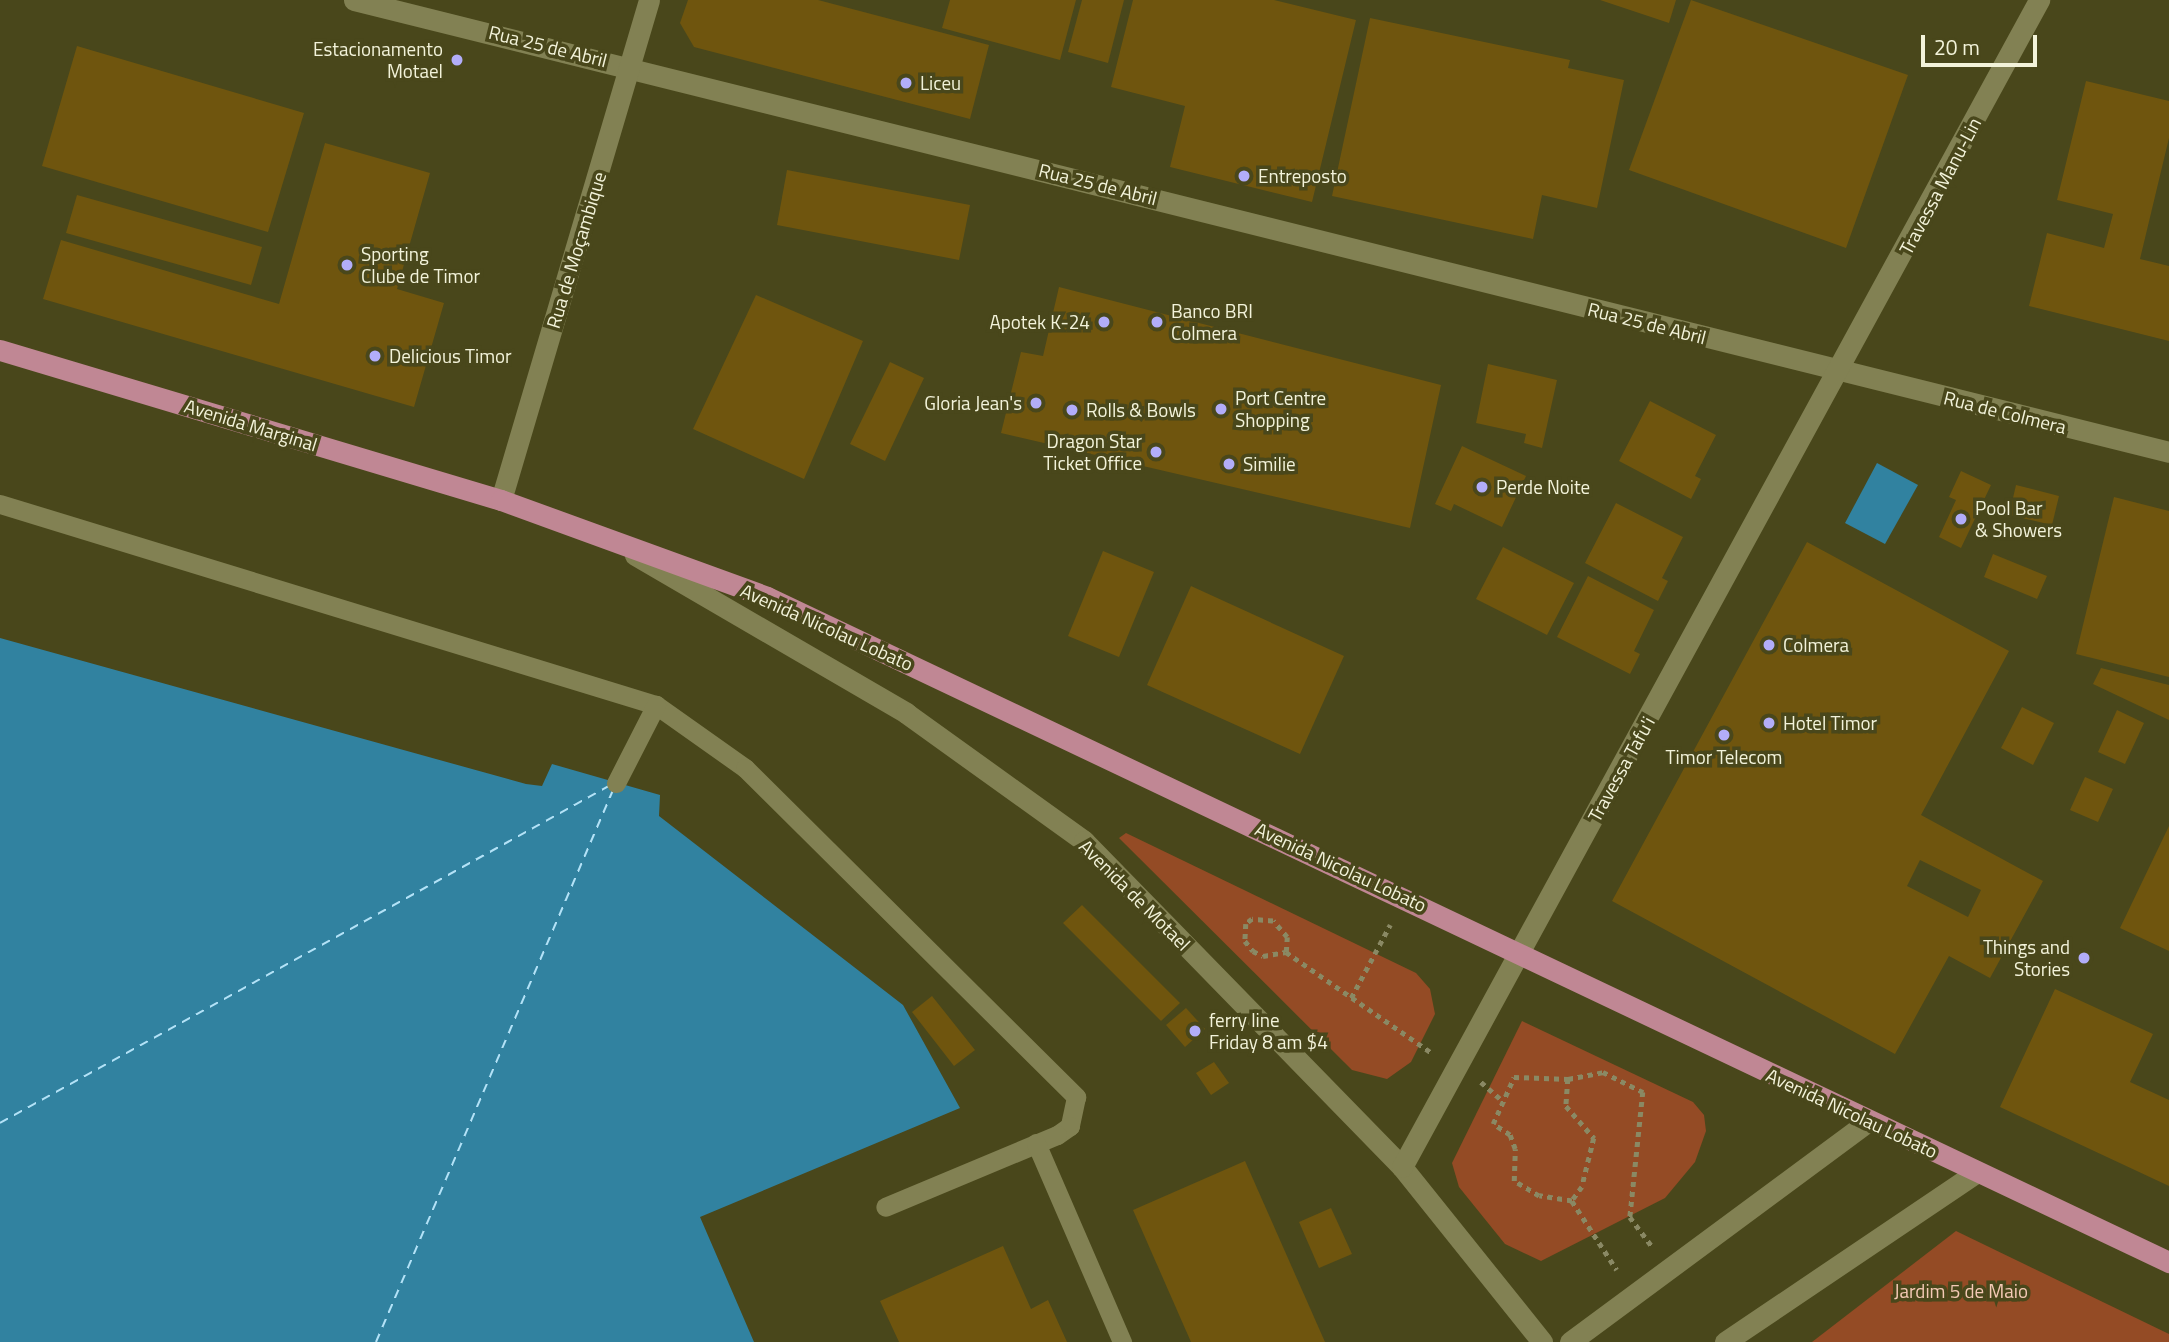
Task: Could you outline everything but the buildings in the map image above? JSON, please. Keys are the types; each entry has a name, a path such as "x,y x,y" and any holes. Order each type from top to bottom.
{"main road":[{"name":"Avenida Marginal","path":"0,350 501,500"},
{"name":"Avenida Nicolau Lobato","path":"501,500 767,597 1520,950 1866,1123 2169,1262"}],"street":[{"name":"Rua 25 de Abril","path":"354,0 631,66 1841,372"},
{"name":"Rua de Moçambique","path":"501,500 649,0"},
{"name":"Travessa Manu-Lin","path":"1841,372 2039,0"},
{"name":"Rua de Colmera","path":"1841,372 2169,452"},
{"name":"Travessa Tafu'i","path":"1402,1167 1456,1061 1841,372"},
{"name":"Avenida de Motael","path":"600,534 906,713 1084,841 1402,1167 1542,1342"},
{"path":"1570,1342 1866,1123"},
{"path":"1725,1342 1977,1172"}],"lane":[{"path":"0,504 656,705 745,768 1076,1097 1070,1126 885,1207"},
{"path":"616,783 656,705"},
{"path":"1036,1143 1122,1342"}],"path":[{"path":"1351,998 1404,897"},
{"path":"1286,952 1287,937 1273,922 1261,918 1246,924 1245,941 1253,951 1263,956 1286,952 1420,1048 1456,1061 1502,1100"},
{"path":"1635,1294 1572,1201 1539,1196 1514,1181 1515,1149 1510,1135 1493,1125 1514,1077 1568,1079 1603,1072 1643,1092 1630,1217 1670,1269"},
{"path":"1568,1079 1566,1106 1594,1138 1591,1167 1572,1201"}],"green space":[{"path":"1126,833 1416,973 1430,989 1435,1014 1411,1062 1387,1079 1352,1070 1119,838"},
{"path":"1522,1021 1693,1102 1704,1115 1706,1131 1695,1162 1665,1198 1541,1261 1505,1244 1459,1187 1452,1163"},
{"name":"Jardim 5 de Maio","path":"1956,1231 2169,1334 2169,1342 1812,1342"}],"water":[{"path":"1877,463 1918,485 1885,544 1845,523"},
{"path":"0,638 526,784 542,786 552,764 660,795 659,816 903,1005 960,1108 700,1217 754,1342 0,1342"}],"ferry route":[{"path":"0,1123 609,786"},
{"path":"376,1342 613,790"}],"place":[{"name":"Estacionamento Motael","path":"457,60"},
{"name":"Liceu","path":"906,83"},
{"name":"Entreposto","path":"1244,176"},
{"name":"Sporting Clube de Timor","path":"347,265"},
{"name":"Apotek K-24","path":"1104,322"},
{"name":"Banco BRI Colmera","path":"1157,322"},
{"name":"Delicious Timor","path":"375,356"},
{"name":"Gloria Jean's","path":"1036,403"},
{"name":"Port Centre Shopping","path":"1221,409"},
{"name":"Rolls & Bowls","path":"1072,410"},
{"name":"Dragon Star Ticket Office","path":"1156,452"},
{"name":"Similie","path":"1229,464"},
{"name":"Perde Noite","path":"1482,487"},
{"name":"Pool Bar & Showers","path":"1961,519"},
{"name":"Colmera","path":"1769,645"},
{"name":"Hotel Timor","path":"1769,723"},
{"name":"Timor Telecom","path":"1724,735"},
{"name":"Things and Stories","path":"2084,958"},
{"name":"ferry line Friday 8 am $4","path":"1195,1031"}]}
